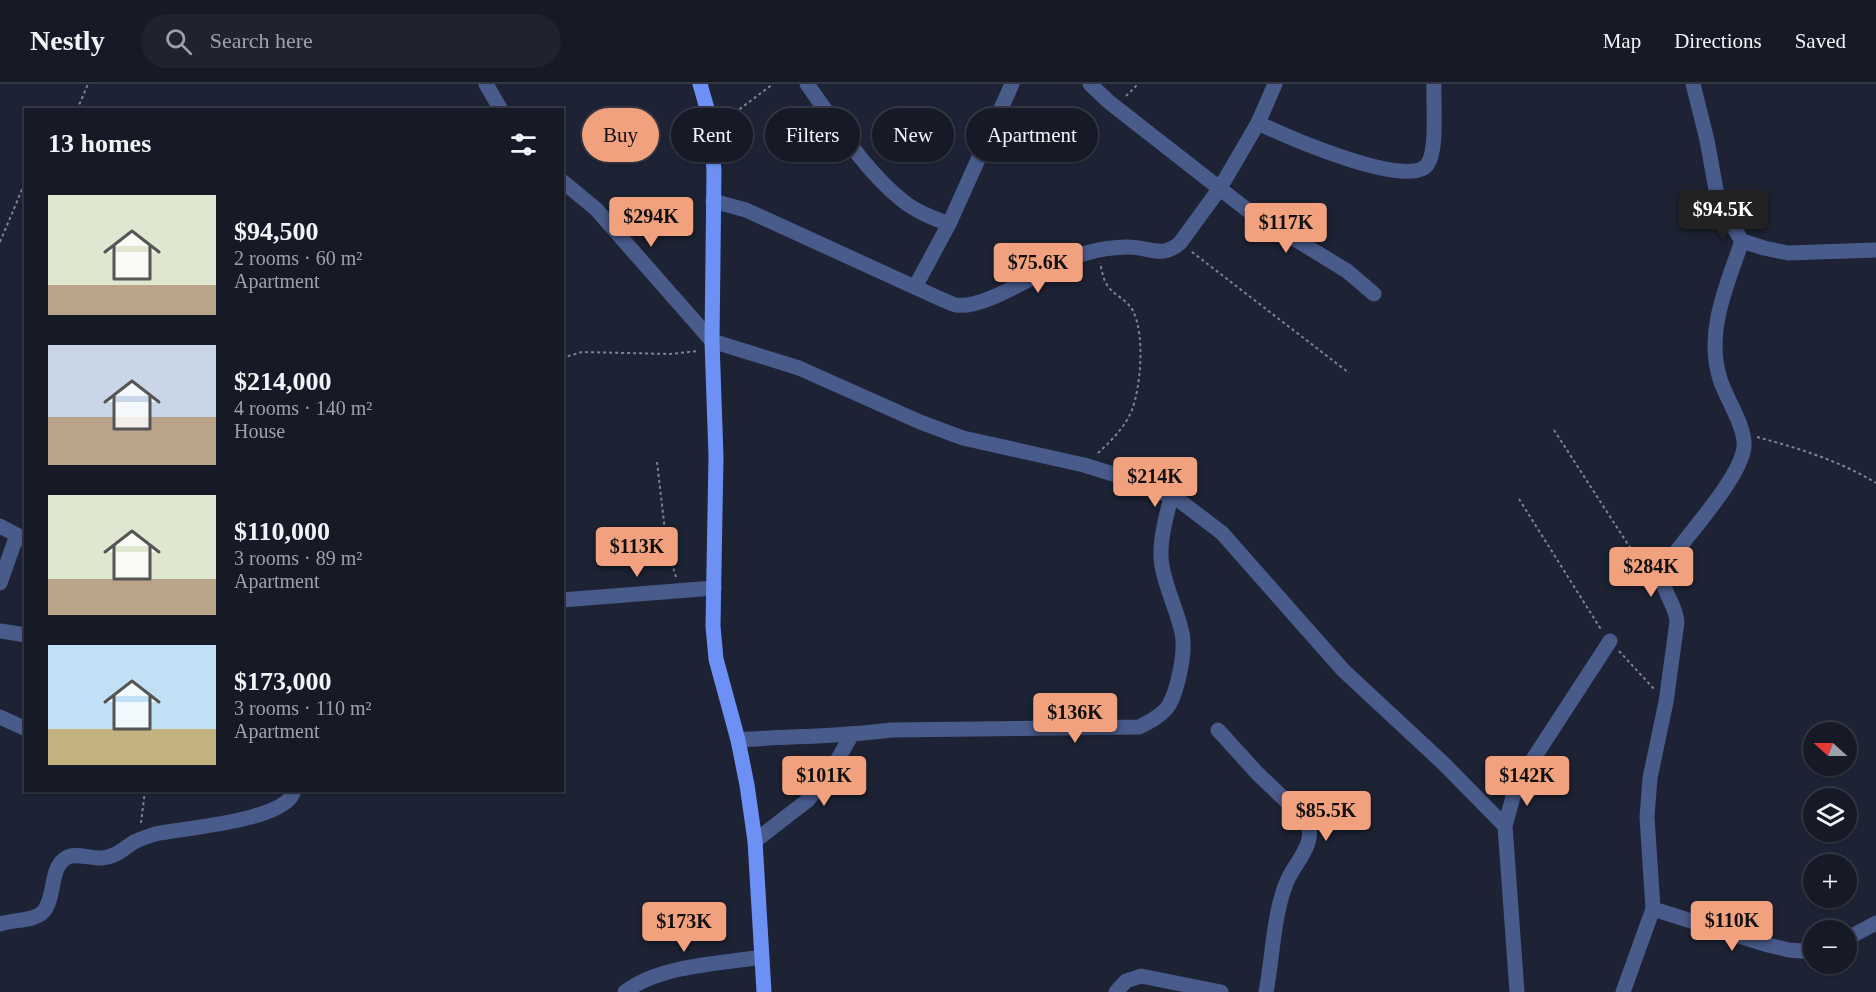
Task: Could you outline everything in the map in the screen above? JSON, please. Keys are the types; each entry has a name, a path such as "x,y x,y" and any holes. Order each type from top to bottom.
{"main road":[{"path":"700,84 707,108"},
{"path":"713,162 712,346 716,457 713,626 716,659 738,740 755,841 764,992"}],"street":[{"path":"486,84 500,108"},
{"path":"807,84 869,167 886,185 904,202 948,224"},
{"path":"915,287 948,224 1012,84"},
{"path":"1090,84 1109,102 1246,209 1347,271 1374,294"},
{"path":"713,201 746,210 957,305 971,304 1020,285 1070,259 1096,252 1128,247 1164,252 1172,250 1180,243 1220,188 1258,123 1275,84"},
{"path":"1258,123 1301,143 1349,159 1380,168 1407,172 1420,171 1427,165 1434,150 1434,84"},
{"path":"1693,84 1707,140 1716,190 1729,220 1742,241 1788,253 1876,250"},
{"path":"564,183 596,209 712,346 799,368 920,422 963,438 1084,465 1139,482 1180,501 1222,533 1343,670 1443,763 1505,826"},
{"path":"1623,992 1653,909 1648,807 1650,777 1666,702 1676,614 1664,587 1664,570 1722,491 1740,463 1744,448 1743,434 1719,377 1714,337 1726,287 1742,241"},
{"path":"738,740 792,736 851,736 891,730 1139,727 1151,721 1168,706 1176,686 1182,659 1182,635 1161,564 1165,521 1171,497"},
{"path":"0,526 21,537 0,583"},
{"path":"564,600 714,588"},
{"path":"0,631 24,635"},
{"path":"1517,992 1505,826 1513,797 1526,771 1610,641"},
{"path":"0,717 24,728"},
{"path":"1218,730 1257,773 1307,821 1310,829 1306,848 1291,873 1283,893 1275,927 1266,992"},
{"path":"755,841 808,800 830,774 851,736"},
{"path":"0,924 32,918 43,912 49,902 57,870 65,858 71,856 104,858 119,854 135,842 156,834 253,818 287,803 294,792"},
{"path":"1653,909 1768,945 1803,951"},
{"path":"1857,933 1876,923"},
{"path":"625,992 647,978 674,971 762,957"},
{"path":"1116,992 1126,981 1142,976 1221,992"}],"path":[{"path":"78,108 88,84"},
{"path":"740,108 773,84"},
{"path":"0,242 24,185"},
{"path":"1180,243 1349,374"},
{"path":"1084,465 1121,429 1131,410 1138,384 1140,362 1137,321 1128,302 1108,286 1096,252"},
{"path":"564,357 582,352 670,354 712,346"},
{"path":"1554,430 1640,563 1664,587"},
{"path":"1743,434 1785,444 1838,464 1876,483"},
{"path":"657,462 667,548 680,592"},
{"path":"1519,500 1566,577 1610,641 1666,702"},
{"path":"135,842 140,828 145,792"}]}
